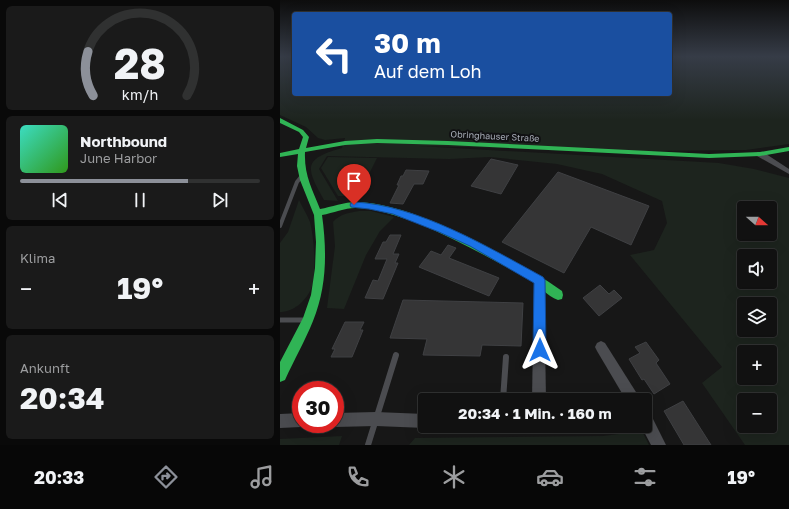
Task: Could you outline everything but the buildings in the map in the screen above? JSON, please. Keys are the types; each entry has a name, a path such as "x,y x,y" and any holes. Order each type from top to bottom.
{"street":[{"path":"280,120 305,134 306,140 302,151 302,176 318,212 322,250 321,266 308,320 280,375"},
{"name":"Obringhauser Straße","path":"280,155 345,143 377,141 448,143 709,156 760,154 789,149"},
{"path":"760,154 789,172"},
{"path":"318,212 354,205 369,206 394,211 473,244 539,280 558,295"},
{"path":"539,280 539,393"},
{"path":"601,347 630,393"},
{"path":"280,421 292,420"},
{"path":"344,420 418,421"},
{"path":"652,432 659,445"}],"lane":[{"path":"280,226 297,182 302,176"},
{"path":"280,320 308,320"},
{"path":"368,445 396,355"},
{"path":"503,393 506,357"}],"shaded area":[{"path":"280,78 292,78 292,96 672,96 672,78 789,78 789,144 746,150 646,151 418,146 719,163 754,169 789,178 789,445 745,445 702,383 722,367 630,255 654,250 667,223 662,201 602,174 557,164 490,157 449,159 327,156 319,169 338,201 324,200 314,180 311,172 311,166 320,156 342,148 345,138 325,140 318,138 306,127 280,115"},
{"path":"328,157 377,158 358,196 338,196 321,168"},
{"path":"299,200 310,222 314,246 313,283 311,289 302,302 294,308 285,312 280,312 280,243 288,232"},
{"path":"371,211 394,217 380,231 366,255 344,309 327,308 335,246 333,222 348,213"},
{"path":"626,433 643,433 649,445 409,445 415,438 603,436"},
{"path":"342,436 339,445 280,445 280,439"}],"traffic: fast":[{"path":"280,120 301,131 306,137 302,151 301,166 304,180 318,215 321,242 320,268 316,295 308,320 280,375"},
{"path":"280,155 345,143 377,141 448,143 709,156 760,154 789,149"},
{"path":"318,213 354,205 369,206 394,211 443,230 473,244 539,280 558,295"}],"route":[{"path":"354,205 369,206 394,211 442,230 473,244 539,280 540,350"}]}
